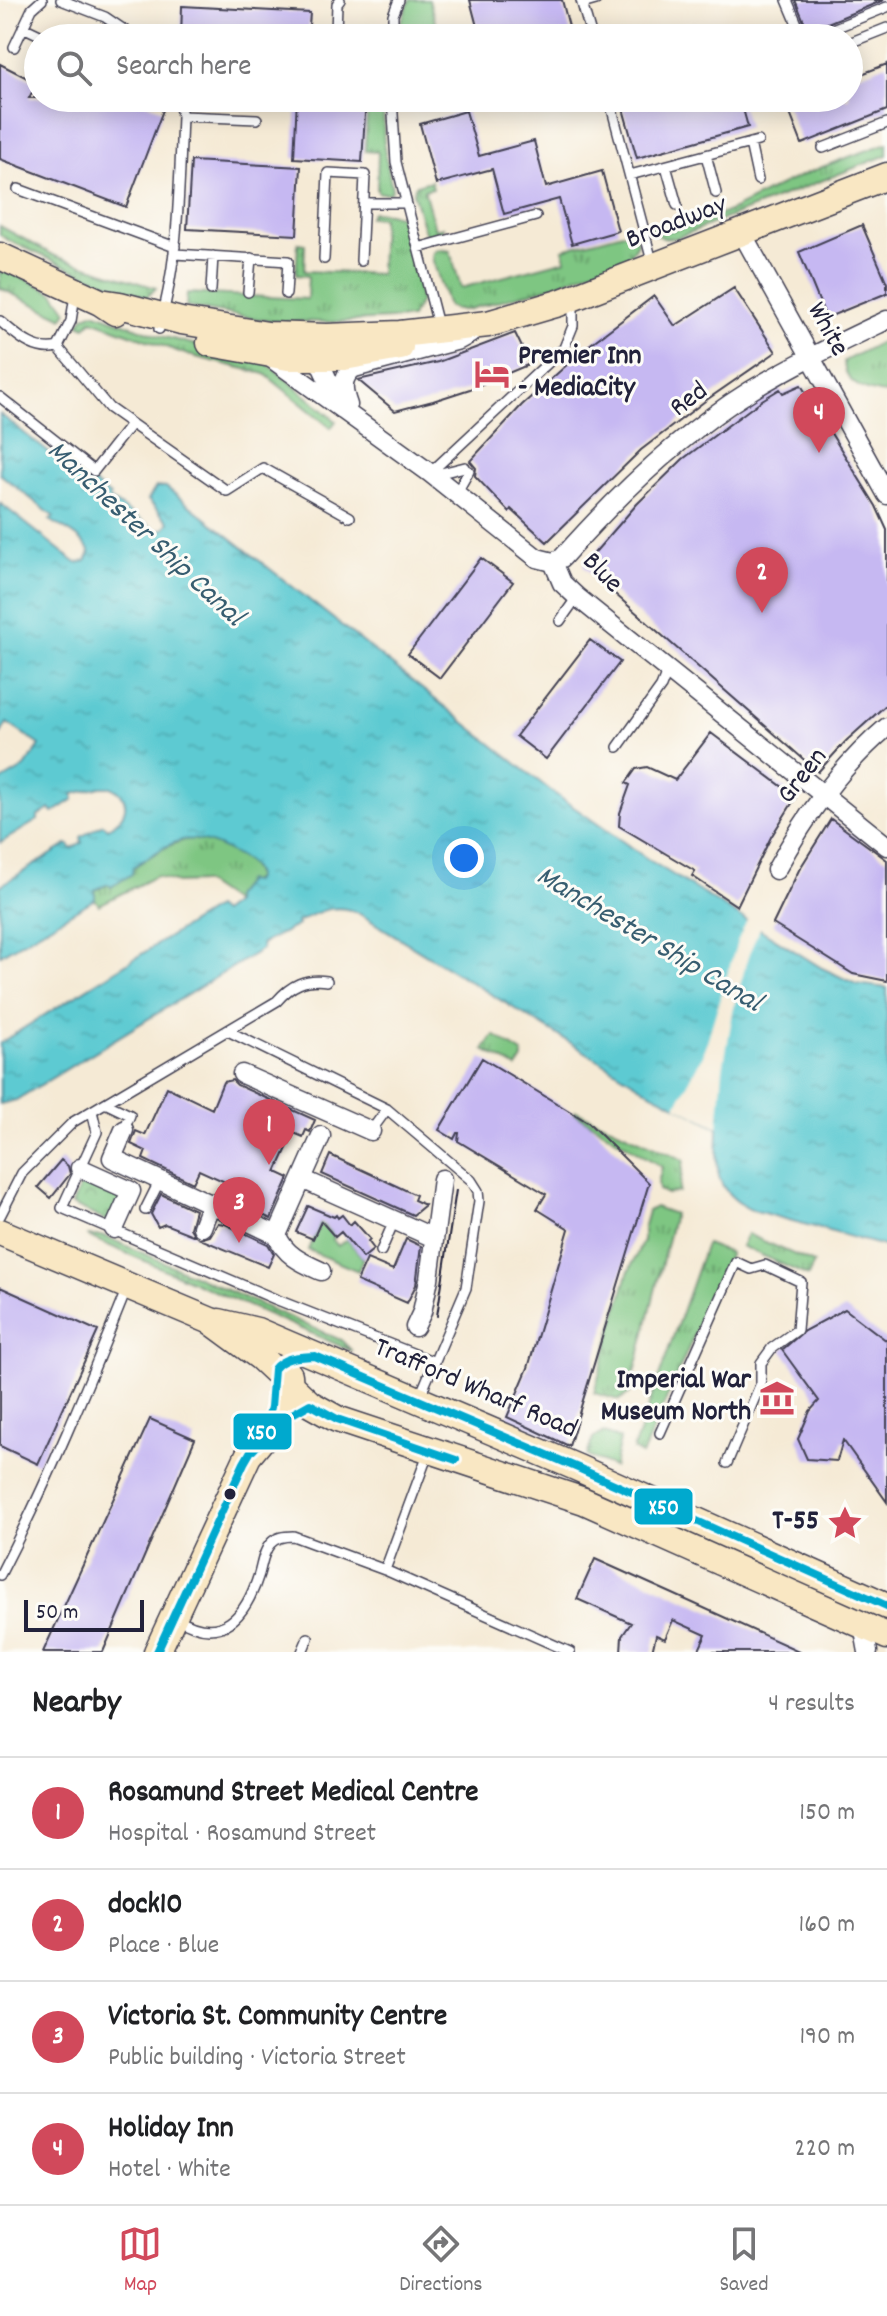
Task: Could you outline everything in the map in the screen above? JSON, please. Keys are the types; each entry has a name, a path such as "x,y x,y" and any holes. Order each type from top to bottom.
{"street":[{"name":"Broadway","path":"156,319 185,337 268,355 359,355 479,329 573,298 887,176"},
{"name":"White","path":"742,233 887,495"},
{"name":"Broadway","path":"0,256 100,302 116,313 298,337 479,329"},
{"name":"Broadway","path":"156,319 227,337 312,348 316,357"},
{"name":"Red","path":"553,562 562,558 639,478 695,431 748,393 809,358 887,320"},
{"name":"Broadway","path":"348,406 344,385 347,373 354,368 459,340 479,329"},
{"name":"Blue","path":"268,355 432,474 537,558 553,562 562,583 577,597 887,846"},
{"path":"316,357 334,393 368,428"},
{"name":"Green","path":"776,870 822,795 887,727"},
{"path":"242,1074 327,1125 371,1131"},
{"path":"321,1271 297,1260 280,1246 277,1235 327,1125"},
{"path":"124,1130 112,1158 277,1235"},
{"path":"80,1168 131,1191 114,1229"},
{"path":"302,1179 434,1238"},
{"path":"415,1327 422,1312 429,1279 442,1179"},
{"path":"202,1227 211,1203"},
{"path":"0,1232 211,1321 246,1326 337,1419 584,1501 887,1636"},
{"name":"Trafford Wharf Road","path":"290,1373 315,1356 579,1464 887,1606"},
{"path":"157,1652 244,1463 291,1400 290,1373"},
{"path":"863,1625 868,1652"}],"lane":[{"path":"24,24 32,9 42,0"},
{"path":"61,0 115,24"},
{"path":"336,24 340,0"},
{"path":"393,24 399,0"},
{"path":"588,24 581,2 596,0"},
{"path":"787,0 797,24"},
{"path":"845,24 887,7"},
{"path":"14,47 23,27"},
{"path":"863,37 887,28"},
{"path":"156,319 175,250 181,112"},
{"path":"393,112 396,162 439,329"},
{"path":"613,112 654,268"},
{"path":"182,116 257,119"},
{"path":"823,148 887,123"},
{"path":"630,175 754,142 758,180"},
{"path":"706,155 716,193"},
{"path":"666,166 677,205"},
{"path":"324,259 328,173 365,175 361,261"},
{"path":"18,189 175,250 288,261 286,294"},
{"path":"364,203 405,203"},
{"path":"418,248 536,216"},
{"path":"211,290 213,256"},
{"path":"248,292 251,258"},
{"path":"58,347 71,321 76,292"},
{"path":"432,474 564,348 573,326 573,298"},
{"path":"0,321 37,347 58,347"},
{"path":"58,347 109,408 227,491 263,468 350,517"},
{"path":"0,397 94,471 131,424"},
{"path":"432,474 467,469 456,494"},
{"path":"560,621 577,597"},
{"path":"618,747 661,687 665,677 661,663"},
{"path":"0,1216 22,1173 73,1122 277,1001 287,990 303,981 327,981"},
{"path":"228,1031 387,1109 450,1161 478,1191 466,1288 419,1400"},
{"path":"105,1103 130,1115 124,1130"},
{"path":"371,1131 387,1109"},
{"path":"92,1111 97,1132 62,1208 275,1299 435,1362"},
{"path":"442,1179 450,1161"},
{"path":"145,1210 160,1180"},
{"path":"381,1251 394,1221"},
{"path":"660,1433 736,1262 751,1269 765,1265 801,1282 797,1330 772,1348 761,1363 761,1383 727,1463"},
{"path":"0,1575 69,1430 129,1285"},
{"path":"385,1570 429,1451"},
{"path":"174,1616 199,1630 216,1629 231,1623 241,1611 258,1578 268,1546 285,1536 300,1538 385,1570 570,1652"},
{"path":"302,1652 308,1638"}],"green space":[{"path":"410,0 429,0 436,24 400,24"},
{"path":"367,112 383,112 390,193 379,193 377,190 378,152 365,151"},
{"path":"887,143 887,155 676,238 663,238 654,233 651,226 657,224 661,231 696,224 805,174"},
{"path":"431,181 433,188 424,190 435,229 443,227 442,234 431,237 425,233 413,192 416,185"},
{"path":"372,212 401,217 420,302 411,318 271,321 186,307 187,293 307,299 308,276 296,275 298,243 305,244 304,271 380,274 382,218 369,217"},
{"path":"0,226 55,256 156,288 147,297 83,274 10,241 0,235"},
{"path":"634,230 637,243 629,256 553,286 466,310 448,306 432,258 433,252 438,249 450,251 461,288 566,260 563,249"},
{"path":"0,266 54,293 67,311 63,318 0,288"},
{"path":"94,312 157,335 267,363 336,421 331,428 265,374 188,355 92,320 86,327 79,324 85,316"},
{"path":"887,339 887,394 858,386 848,376 844,361"},
{"path":"194,838 231,850 252,869 256,877 234,903 203,882 177,883 156,876 99,905 95,899 95,890 155,853"},
{"path":"494,1035 522,1053 523,1059 517,1068 484,1050"},
{"path":"576,1111 684,1160 679,1192 667,1194 659,1190 662,1167 574,1113"},
{"path":"84,1176 124,1194 111,1223 72,1205"},
{"path":"655,1207 674,1214 630,1393 619,1400 594,1393 628,1273 643,1241 648,1211"},
{"path":"320,1223 335,1237 332,1239 338,1246 347,1239 363,1258 358,1271 308,1250"},
{"path":"747,1234 814,1263 808,1276 741,1246"},
{"path":"87,1236 104,1236 341,1340 352,1351"},
{"path":"706,1244 730,1253 642,1455 633,1450"},
{"path":"604,1433 620,1439 614,1467 587,1456 593,1438"}],"water":[{"name":"Manchester Ship Canal","path":"0,414 86,482 90,480 110,496 109,499 156,530 164,529 169,522 148,500 156,487 166,487 555,794 649,860 822,968 856,984 887,988 887,1247 749,1209 736,1201 722,1184 719,1175 718,1127 656,1095 358,913 342,908 327,910 297,922 298,925 261,944 262,949 16,1100 0,1104 0,1043 215,908 221,913 234,903 233,897 246,881 253,882 256,876 246,861 214,844 190,839 179,841 133,867 132,874 111,887 108,884 95,890 95,899 0,955 0,886 68,844 72,849 82,843 81,837 103,824 108,828 114,824 123,814 125,802 111,787 73,794 74,799 53,813 50,809 38,816 38,820 0,843 0,782 25,767 40,745 7,723 0,735 0,503 76,563 86,561 90,553 78,538 50,520 54,517 0,474"}],"pier":[{"path":"749,916 762,924 749,953 733,1012 723,1069 718,1127 676,1106 703,1055 737,942"}],"building":[{"path":"470,0 562,0 568,24 476,24"},
{"path":"795,0 884,0 825,24 805,24"},
{"path":"182,6 310,13 309,24 181,24"},
{"path":"0,64 24,76 24,112 162,112 126,207 0,159"},
{"path":"887,64 887,110 802,144 789,112 863,112 863,73"},
{"path":"296,112 365,112 362,162 294,158"},
{"path":"466,112 479,156 534,141 546,187 602,171 618,231 572,244 559,199 504,214 492,169 436,184 420,124"},
{"path":"624,112 744,112 748,127 637,158"},
{"path":"191,161 301,167 297,235 187,229"},
{"path":"862,225 887,283 887,293 826,318 799,252"},
{"path":"734,288 776,352 641,450 547,542 511,509 509,512 475,476 476,468 470,461 522,405 588,346 654,296 675,326"},
{"path":"515,333 530,364 433,401 395,411 358,380 438,362"},
{"path":"801,385 876,506 887,530 887,704 846,741 818,772 583,566 637,504 683,459 762,400 780,389 783,393"},
{"path":"481,558 513,582 440,678 408,654"},
{"path":"590,640 620,662 546,759 516,736"},
{"path":"711,733 796,797 771,837 737,906 692,876 695,871 619,826 620,813 630,785 626,783 636,769 647,767 675,780"},
{"path":"831,819 887,860 887,981 853,974 773,924 799,870"},
{"path":"482,1058 589,1123 649,1183 569,1446 507,1417 528,1368 569,1229 537,1209 546,1194 458,1141 459,1133 454,1139 439,1130"},
{"path":"232,1080 315,1120 310,1132 306,1130 303,1137 294,1133 276,1172 289,1178 271,1219 237,1203 243,1190 199,1170 193,1183 143,1159 146,1151 131,1144 136,1131 145,1135 167,1087 212,1109 223,1082"},
{"path":"330,1155 416,1195 414,1200 425,1205 413,1215 322,1174"},
{"path":"61,1160 68,1166 70,1174 51,1198 38,1187"},
{"path":"161,1194 195,1210 190,1228 195,1236 165,1224 158,1227 151,1214"},
{"path":"308,1206 334,1217 342,1215 350,1225 354,1221 370,1239 368,1241 374,1249 363,1258 341,1232 335,1237 321,1221 313,1239 296,1232"},
{"path":"218,1223 268,1244 274,1254 268,1267 200,1239 210,1236"},
{"path":"406,1239 421,1246 416,1285 407,1303 357,1281 367,1259 393,1270"},
{"path":"0,1287 98,1331 38,1464 0,1446"},
{"path":"845,1309 887,1341 887,1502 843,1440 837,1461 807,1459 798,1439 810,1411 819,1401 782,1350 804,1331"},
{"path":"150,1419 195,1439 103,1652 43,1652"},
{"path":"595,1559 801,1652 698,1652 706,1635 673,1620 665,1639 656,1635 652,1652 621,1652 622,1636 631,1623 577,1599"}],"tram line":[{"path":"437,1316 456,1190"}],"transit line":[{"name":"X50","path":"157,1652 244,1463 267,1423 274,1369 287,1359 315,1356 578,1468 887,1606"},
{"name":"X50","path":"253,1450 278,1422 310,1404 337,1419 456,1460"}],"place":[{"name":"Premier Inn - MediaCity","path":"492,374"},
{"name":"Holiday Inn","path":"819,453"},
{"name":"dock10","path":"762,613"},
{"name":"Rosamund Street Medical Centre","path":"269,1165"},
{"name":"Victoria St. Community Centre","path":"239,1243"},
{"name":"Imperial War Museum North","path":"777,1398"},
{"name":"T-55","path":"845,1523"}]}
